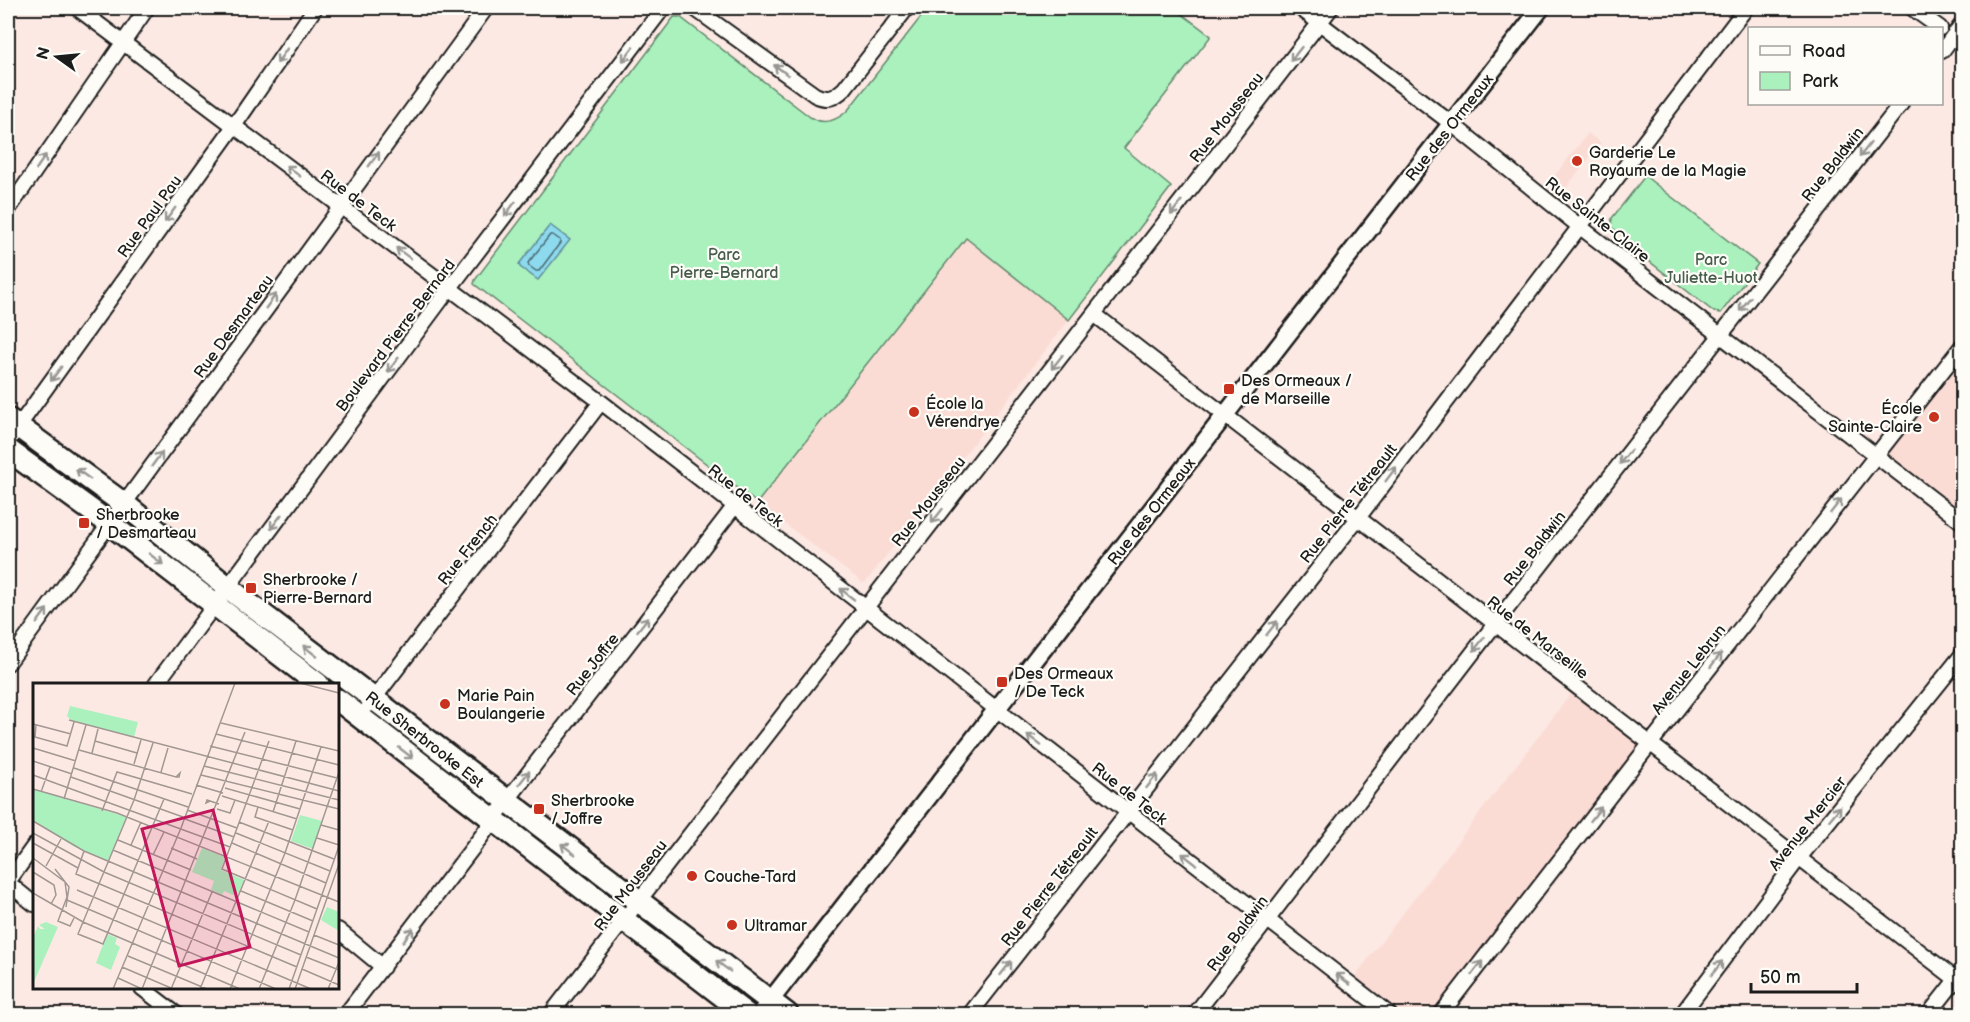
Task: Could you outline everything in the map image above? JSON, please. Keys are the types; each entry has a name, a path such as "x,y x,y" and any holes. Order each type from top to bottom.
{"main road":[{"name":"Rue Sherbrooke Est","path":"11,429 124,504 228,588 638,901 765,1008 787,1014"},
{"path":"8,450 110,524 317,683"},
{"name":"Rue Sherbrooke Est","path":"339,701 746,1014"}],"street":[{"name":"Rue de Teck","path":"77,8 601,402 1389,1014"},
{"path":"8,210 147,8"},
{"name":"Rue Paul Pau","path":"11,429 234,126 315,8"},
{"name":"Rue Desmarteau","path":"8,663 486,8"},
{"name":"Boulevard Pierre-Bernard","path":"157,683 450,288 663,8"},
{"path":"694,8 816,95 823,99 830,99 844,89 907,8"},
{"name":"Rue Sainte-Claire","path":"1300,8 1962,522"},
{"name":"Rue Mousseau","path":"551,1014 1331,8"},
{"name":"Rue des Ormeaux","path":"765,1008 1541,8"},
{"name":"Rue Pierre Tétreault","path":"970,1014 1358,518 1746,8"},
{"path":"1912,8 1938,27"},
{"path":"1949,35 1962,24"},
{"name":"Rue Baldwin","path":"1195,1014 1495,624 1900,105"},
{"name":"Rue de Marseille","path":"1094,314 1799,858 1960,979"},
{"name":"Avenue Lebrun","path":"1441,1014 1650,743 1962,346"},
{"name":"Rue French","path":"360,717 601,402"},
{"name":"Rue Joffre","path":"346,1014 734,507"},
{"name":"Avenue Mercier","path":"1682,1014 1799,858 1962,655"},
{"path":"33,847 8,883 33,903"},
{"path":"339,931 383,967"},
{"path":"1929,1014 1960,979"},
{"path":"145,989 176,1014"}],"shaded area":[{"name":"Garderie Le Royaume de la Magie","path":"1588,133 1601,143 1565,189 1552,179"},
{"name":"École la Vérendrye","path":"966,238 1069,320 863,583 757,503"},
{"name":"École Sainte-Claire","path":"1962,346 1962,522 1877,455"},
{"path":"1576,687 1650,743 1441,1014 1389,1014 1349,984"}],"green space":[{"name":"Parc Pierre-Bernard","path":"928,8 1174,8 1211,36 1124,148 1171,187 1069,320 966,238 757,503 474,284 674,17 680,17 810,117 820,121 830,121 840,117 848,110"},
{"name":"Parc Juliette-Huot","path":"1645,176 1758,264 1721,313 1714,312 1622,240 1624,236 1611,227 1612,218"}],"water":[{"path":"550,225 570,240 538,280 519,264"}],"place":[{"name":"Garderie Le Royaume de la Magie","path":"1577,161"},
{"name":"Des Ormeaux / de Marseille","path":"1229,389"},
{"name":"École la Vérendrye","path":"914,412"},
{"name":"École Sainte-Claire","path":"1934,417"},
{"name":"Sherbrooke / Desmarteau","path":"84,523"},
{"name":"Sherbrooke / Pierre-Bernard","path":"251,588"},
{"name":"Des Ormeaux / De Teck","path":"1002,682"},
{"name":"Marie Pain Boulangerie","path":"445,704"},
{"name":"Sherbrooke / Joffre","path":"539,809"},
{"name":"Couche-Tard","path":"692,876"},
{"name":"Ultramar","path":"732,925"}]}
